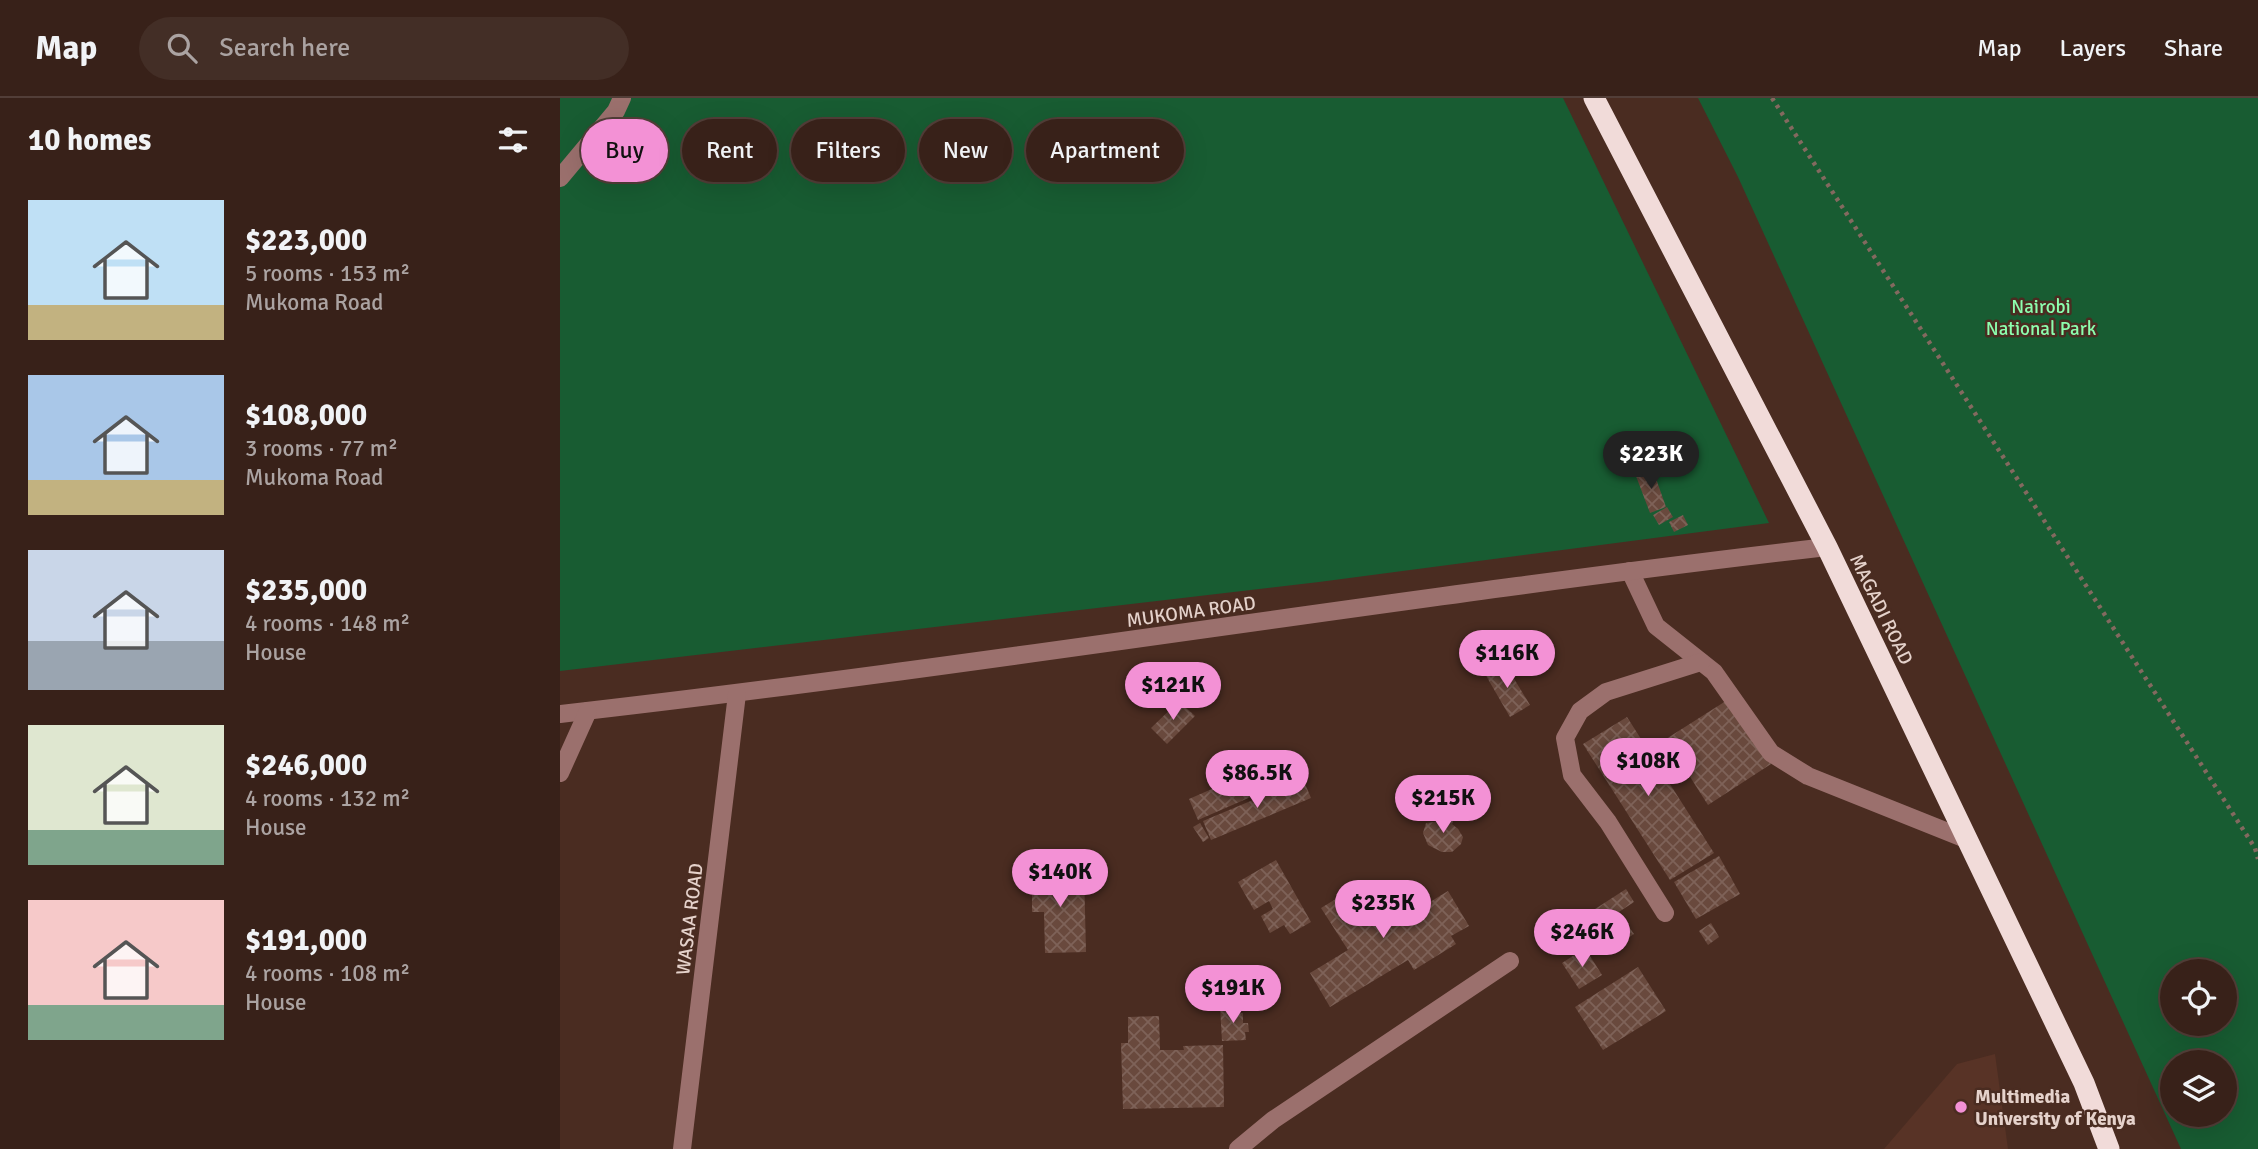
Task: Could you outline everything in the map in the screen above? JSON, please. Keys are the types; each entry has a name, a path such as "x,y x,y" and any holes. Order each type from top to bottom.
{"highway":[{"name":"MAGADI ROAD","path":"1594,98 1827,547 2084,1083 2109,1149"}],"street":[{"path":"560,178 616,111 622,98"},
{"name":"MUKOMA ROAD","path":"560,714 737,694 1630,571 1827,547"},
{"path":"1630,571 1656,626 1714,672 1771,752 1808,776 1968,840"},
{"path":"1665,913 1608,822 1572,775 1565,738 1580,712 1606,692 1701,662"},
{"name":"WASAA ROAD","path":"682,1149 737,694"},
{"path":"560,774 588,711"},
{"path":"1238,1149 1273,1120 1510,961"}],"path":[{"path":"1772,98 2255,848 2258,859"}],"shaded area":[{"name":"Multimedia University of Kenya","path":"1995,1054 2008,1149 1884,1149 1957,1064"}],"green space":[{"path":"560,98 1563,98 1769,523 1319,582 560,671"},
{"name":"Nairobi National Park","path":"1698,98 2258,98 2258,1149 2181,1149 2171,1127 2237,1127 2237,1050 2160,1050 2160,1103 1738,177"}],"building":[{"path":"1653,470 1666,507 1650,513 1636,476"},
{"path":"1667,507 1673,517 1659,525 1653,515"},
{"path":"1683,515 1688,525 1674,532 1669,522"},
{"path":"1504,662 1530,705 1510,717 1485,674"},
{"path":"1729,699 1771,764 1708,805 1666,739"},
{"path":"1179,701 1195,716 1167,744 1151,728"},
{"path":"1627,717 1714,853 1670,880 1583,744"},
{"path":"1292,754 1301,775 1198,820 1189,799"},
{"path":"1303,779 1311,798 1211,840 1203,821"},
{"path":"1447,816 1454,819 1452,824 1463,837 1461,844 1452,852 1442,852 1428,845 1423,833 1426,823 1442,821"},
{"path":"1200,823 1209,838 1203,842 1193,827"},
{"path":"1719,856 1740,894 1696,919 1674,882"},
{"path":"1276,860 1311,922 1290,934 1284,925 1270,933 1261,916 1273,909 1269,901 1254,910 1238,882"},
{"path":"1084,871 1086,952 1045,953 1044,912 1032,912 1032,890 1024,890 1024,873"},
{"path":"1367,880 1394,924 1448,891 1469,926 1451,936 1456,944 1414,970 1408,960 1330,1007 1310,973 1348,950 1321,908"},
{"path":"1626,889 1634,902 1587,933 1578,920"},
{"path":"1711,923 1719,937 1708,945 1699,931"},
{"path":"1629,927 1634,934 1614,947 1609,939"},
{"path":"1585,948 1602,975 1579,989 1562,963"},
{"path":"1638,967 1666,1011 1603,1050 1575,1007"},
{"path":"1235,1005 1235,1014 1243,1013 1243,1023 1248,1023 1249,1032 1245,1032 1246,1040 1222,1041 1220,1006"},
{"path":"1159,1016 1160,1050 1184,1050 1183,1046 1223,1045 1224,1107 1123,1109 1121,1043 1128,1043 1128,1017"}],"place":[{"name":"Multimedia University of Kenya","path":"1961,1107"}]}
